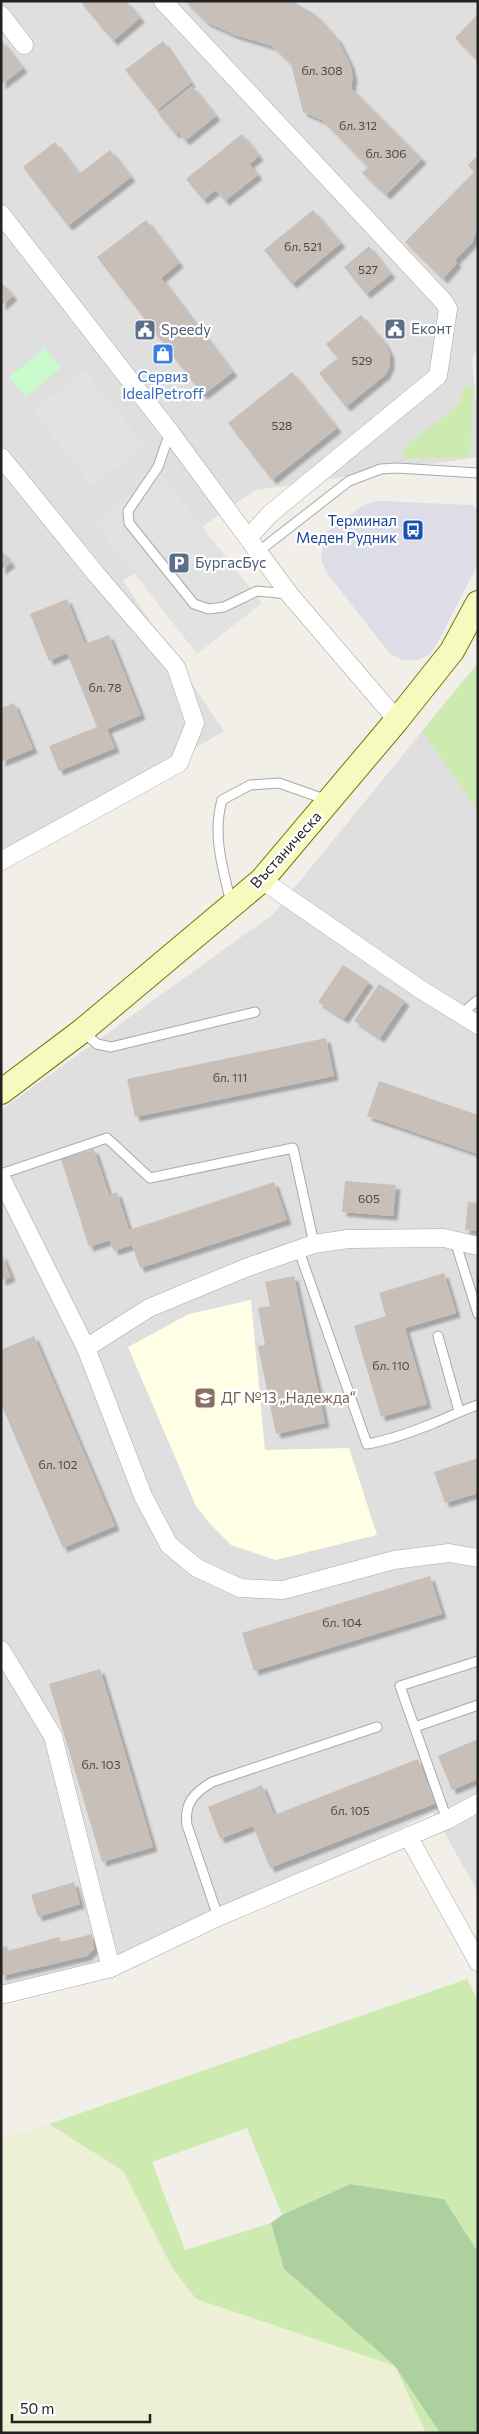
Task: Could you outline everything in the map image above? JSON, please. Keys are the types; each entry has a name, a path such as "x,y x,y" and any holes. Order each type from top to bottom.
{"main road":[{"name":"Въстаническа","path":"1,1092 82,1031 262,880 397,720 452,651 478,603"}],"street":[{"path":"164,1 437,294 448,309 438,376 270,514 248,538"},
{"path":"1,15 24,45"},
{"path":"1,214 170,432 290,595 397,720"},
{"path":"1,457 96,574 176,667 196,724 179,763 1,861"},
{"path":"262,880 478,1025"},
{"path":"2,1183 86,1348 143,1496 169,1545 197,1568 240,1588 283,1590 394,1560 449,1553 478,1558"},
{"path":"86,1348 149,1308 306,1246 358,1239 444,1238 478,1246"},
{"path":"1,1650 53,1736 111,1968"},
{"path":"1,1995 111,1968 218,1917 446,1820 478,1803"},
{"path":"408,1836 478,1962"}],"lane":[{"path":"170,432 158,467 128,511 129,523 194,604 209,609 224,607 257,592 290,595"},
{"path":"258,552 349,481 366,474 397,468 478,473"},
{"path":"231,906 219,848 217,817 222,800 250,785 279,783 329,801"},
{"path":"461,1014 478,1000"},
{"path":"82,1031 97,1044 111,1047 255,1012"},
{"path":"2,1183 106,1138 150,1178 293,1148 306,1246 367,1444 400,1436 478,1405"},
{"path":"455,1241 478,1314"},
{"path":"438,1336 459,1411"},
{"path":"446,1820 400,1686 478,1661"},
{"path":"415,1727 478,1705"},
{"path":"218,1917 187,1825 186,1813 189,1800 200,1789 212,1782 377,1728"}],"shaded area":[{"path":"1,1 478,1 478,347 472,359 478,424 478,457 256,490 123,581 224,731 1,864"},
{"path":"84,370 145,445 93,487 32,411"},
{"name":"БургасБус","path":"160,473 262,603 197,654 95,523"},
{"path":"381,501 472,505 478,510 478,564 438,642 430,654 419,660 403,660 390,654 327,573 321,560 327,532 365,504"},
{"path":"478,663 478,1892 433,1813 133,1953 1,1986 1,1110 273,914"},
{"name":"ДГ №13 „Надежда“","path":"251,1300 265,1450 349,1448 377,1535 275,1560 231,1545 211,1525 196,1506 128,1347 189,1314"},
{"path":"49,2124 123,2171 173,2269 196,2299 395,2366 426,2433 1,2433 1,2140"}],"green space":[{"path":"45,348 61,368 26,397 9,377"},
{"path":"464,386 473,386 471,452 468,457 407,459 403,455 404,447 460,403"},
{"path":"478,663 478,811 422,731"},
{"path":"467,1979 478,2001 478,2252 444,2199 350,2184 282,2215 247,2128 152,2162 185,2250 271,2223 284,2269 395,2366 196,2299 173,2269 123,2171 49,2124"},
{"path":"350,2184 444,2199 478,2252 478,2433 440,2433 395,2366 284,2269 271,2223 282,2215"},
{"path":"395,2366 440,2433 426,2433"}],"building":[{"path":"80,1 126,1 140,18 113,41"},
{"path":"185,1 292,1 316,15 338,40 350,64 353,77 351,88 422,159 386,195 362,173 368,167 322,120 303,112 291,64 272,46 235,35 206,22"},
{"path":"478,14 478,61 455,38"},
{"path":"1,40 23,68 1,85"},
{"path":"163,41 191,83 157,110 125,70"},
{"path":"192,86 216,116 185,141 178,132 175,134 158,113"},
{"path":"242,134 259,156 249,164 258,175 225,201 216,190 203,200 186,179"},
{"path":"55,142 79,174 110,150 131,177 68,226 23,167"},
{"path":"478,155 478,227 472,243 455,260 457,263 443,279 405,242 474,172 468,165"},
{"path":"313,210 341,243 292,284 264,250"},
{"path":"146,220 179,263 161,278 233,372 203,395 97,257"},
{"path":"369,246 391,274 366,294 344,267"},
{"path":"1,282 13,296 1,306"},
{"path":"361,315 384,342 390,354 390,365 386,374 346,407 319,373 338,358 326,344"},
{"path":"292,372 337,428 272,480 228,423"},
{"path":"1,550 11,563 1,570"},
{"path":"67,599 85,644 109,635 141,715 107,729 115,748 59,771 49,746 97,727 67,653 49,661 30,614"},
{"path":"14,703 33,749 1,762 1,708"},
{"path":"343,965 369,982 344,1019 318,1002"},
{"path":"379,984 405,1001 380,1038 354,1021"},
{"path":"326,1038 334,1076 135,1117 127,1079"},
{"path":"379,1081 478,1115 478,1154 367,1116"},
{"path":"94,1149 109,1195 117,1192 129,1230 274,1182 287,1220 140,1268 132,1245 114,1251 110,1240 89,1247 61,1159"},
{"path":"345,1181 396,1185 393,1216 342,1212"},
{"path":"468,1202 478,1203 478,1231 465,1230"},
{"path":"1,1252 11,1277 1,1281"},
{"path":"444,1273 456,1313 405,1328 427,1404 381,1417 354,1326 386,1316 379,1293"},
{"path":"294,1276 325,1423 276,1434 258,1346 265,1345 258,1308 270,1306 265,1282"},
{"path":"34,1336 115,1526 63,1548 1,1404 1,1350"},
{"path":"478,1458 478,1493 445,1503 434,1472"},
{"path":"430,1576 442,1614 254,1671 242,1633"},
{"path":"100,1669 153,1847 102,1862 49,1684"},
{"path":"478,1739 478,1779 452,1790 438,1756"},
{"path":"418,1759 436,1803 270,1868 253,1826 220,1839 208,1807 262,1785 274,1815"},
{"path":"74,1882 80,1904 38,1917 31,1895"},
{"path":"92,1934 94,1949 87,1956 1,1976 1,1947 7,1946 8,1951 59,1937 61,1942"}],"place":[{"name":"Еконт","path":"395,329"},
{"name":"Speedy","path":"145,330"},
{"name":"Сервиз IdealPetroff","path":"163,354"},
{"name":"Терминал Меден Рудник","path":"413,530"},
{"name":"БургасБус","path":"179,563"},
{"name":"ДГ №13 „Надежда“","path":"205,1398"}]}
